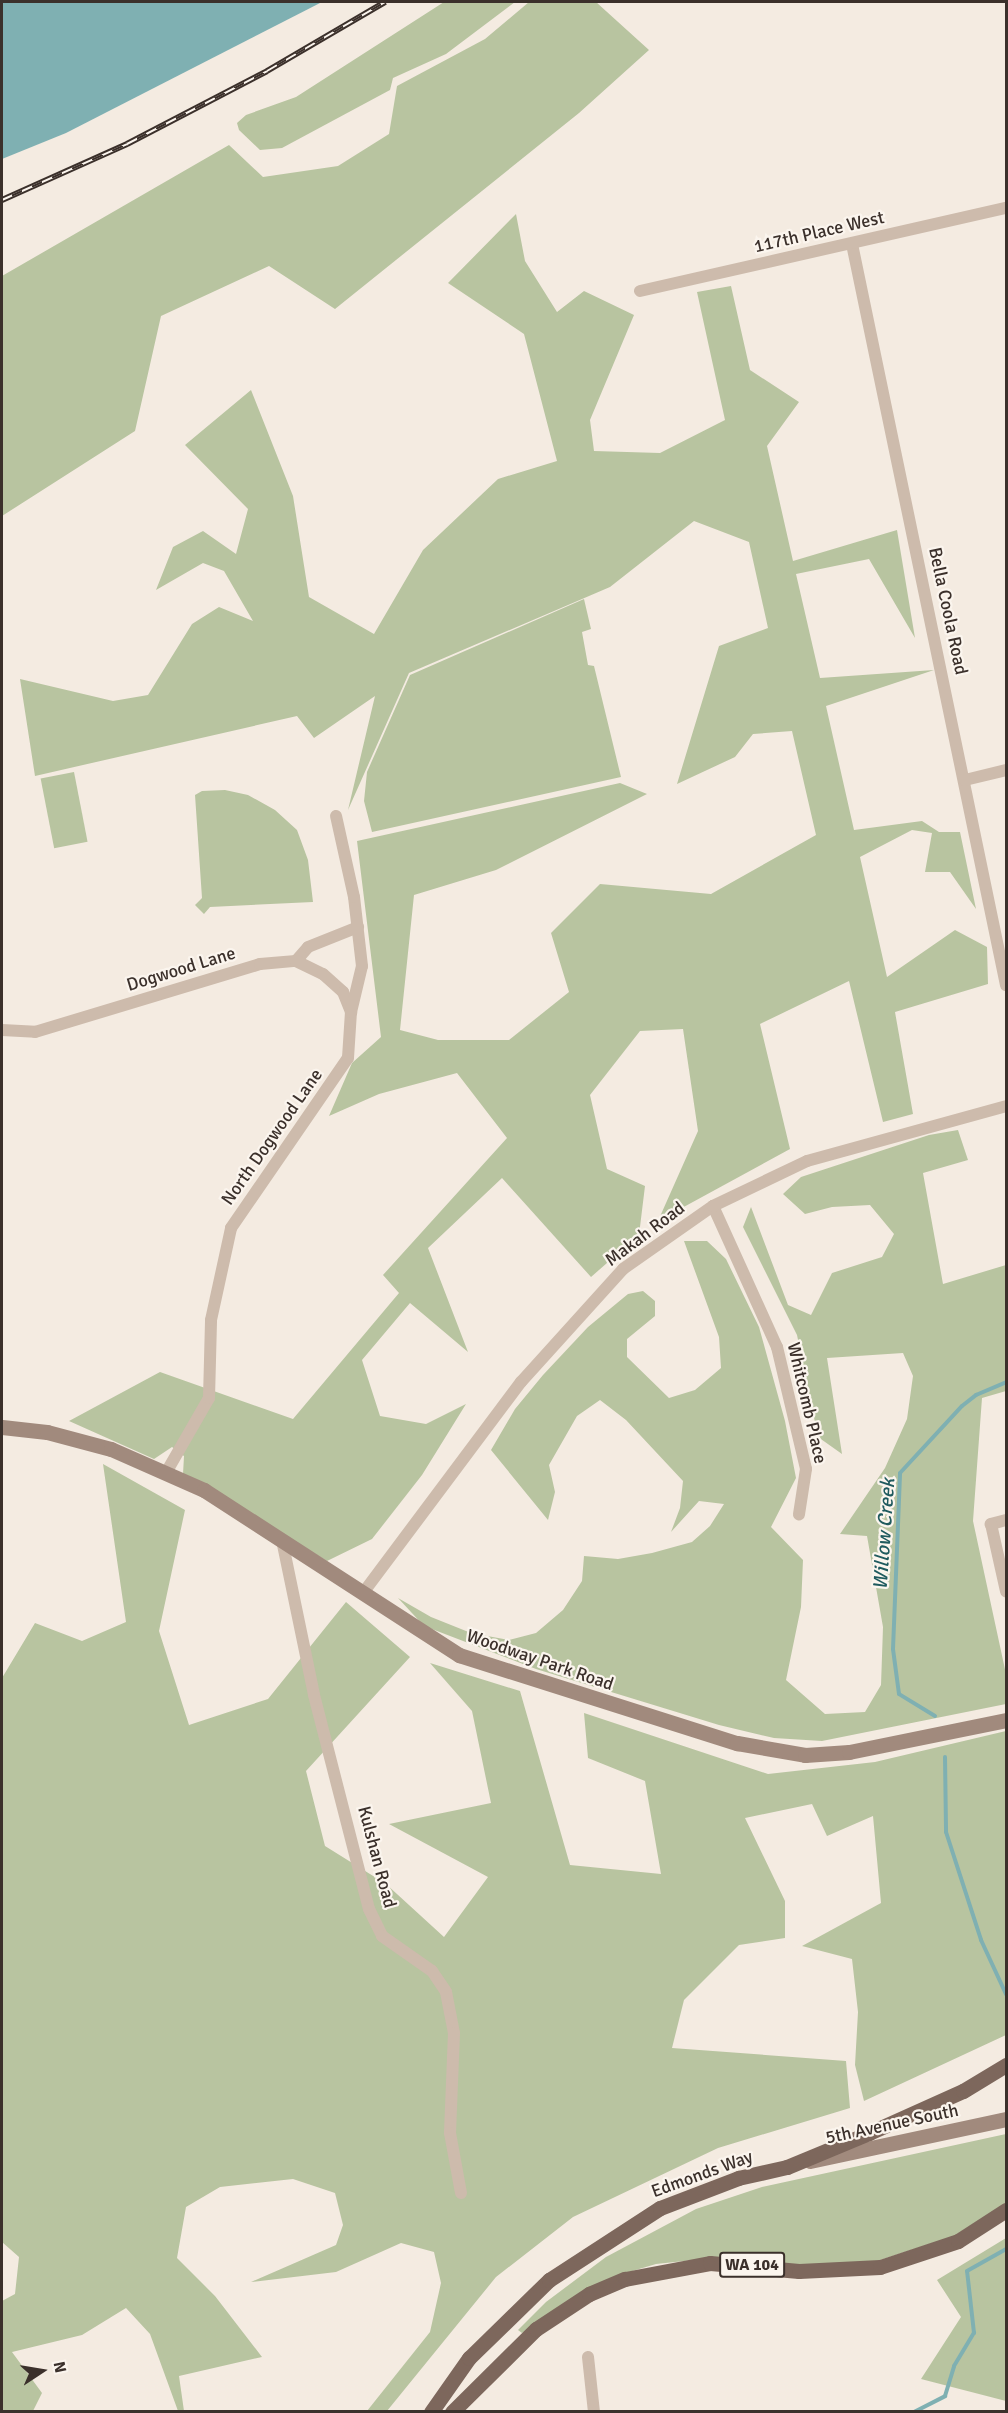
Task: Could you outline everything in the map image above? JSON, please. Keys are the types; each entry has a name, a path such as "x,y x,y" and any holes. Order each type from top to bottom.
{"main road":[{"name":"Edmonds Way","path":"431,2412 469,2358 549,2280 588,2252 660,2208 738,2178 787,2167 915,2114 1006,2065"},
{"name":"WA 104","path":"452,2412 536,2329 581,2298 625,2279 710,2263 799,2271 880,2267 958,2241 1006,2210"}],"street":[{"name":"117th Place West","path":"640,291 1006,208"},
{"name":"Bella Coola Road","path":"852,244 1006,985"},
{"path":"965,780 1006,770"},
{"name":"North Dogwood Lane","path":"167,1472 209,1398 211,1320 231,1228 348,1058 351,1012 362,966 358,927 336,816"},
{"path":"351,1012 343,992 323,974 296,961 308,947 358,927"},
{"name":"Dogwood Lane","path":"2,1030 35,1032 260,964 296,961"},
{"name":"Makah Road","path":"363,1593 521,1382 617,1276 713,1206 807,1161 1006,1106"},
{"name":"Whitcomb Place","path":"713,1206 777,1347 806,1469 799,1514"},
{"name":"Woodway Park Road","path":"2,1427 46,1432 79,1440 167,1472 204,1490 459,1655 645,1715 784,1753 849,1752 914,1742 1006,1720"},
{"path":"1006,1520 991,1524 1006,1591"},
{"name":"Kulshan Road","path":"282,1540 314,1695 369,1910 382,1936 425,1965 446,1992 454,2055 450,2133 461,2193"},
{"name":"5th Avenue South","path":"787,2167 1006,2119"},
{"path":"588,2357 594,2412"}],"green space":[{"path":"444,2 515,2 446,54 393,78 390,90 282,148 260,150 239,130 237,123 246,115 296,97"},
{"path":"529,2 596,2 649,50 579,113 335,309 269,266 161,316 135,431 2,516 2,276 229,145 263,177 338,166 389,134 397,86 485,39"},
{"path":"516,214 525,261 557,312 584,291 634,315 590,420 594,451 660,453 725,420 697,292 731,286 750,370 799,402 767,446 793,561 897,530 915,638 869,559 796,574 820,678 934,670 826,706 854,830 922,821 939,832 960,832 976,909 950,872 925,872 932,833 912,830 860,857 887,977 955,930 987,947 988,984 895,1012 913,1114 883,1122 849,981 760,1024 790,1149 658,1221 698,1131 683,1029 640,1031 590,1095 607,1169 645,1186 639,1235 591,1277 502,1178 428,1248 468,1352 410,1303 362,1360 380,1416 426,1424 466,1404 422,1475 372,1539 327,1561 183,1474 184,1456 172,1447 154,1459 69,1421 160,1372 293,1419 399,1293 383,1275 507,1138 457,1073 379,1094 329,1116 352,1063 381,1037 357,841 620,783 647,794 496,870 414,895 400,1030 438,1040 509,1040 569,992 551,933 600,884 711,894 816,835 792,731 753,734 735,757 677,784 719,646 768,628 749,542 694,521 610,587 409,673 348,810 375,696 314,738 297,716 35,776 20,679 113,701 148,695 192,624 219,607 253,621 224,571 203,563 156,590 173,547 203,531 236,554 248,509 185,445 251,390 293,496 309,597 374,634 423,550 498,479 557,461 524,334 448,283"},
{"path":"584,599 591,629 582,632 588,665 594,666 621,777 372,832 364,801 367,772 410,675"},
{"path":"74,772 88,842 54,848 41,778"},
{"path":"225,790 248,795 275,810 297,830 308,860 313,902 210,907 204,914 195,905 202,898 195,795 202,791"},
{"path":"958,1130 968,1160 923,1173 943,1284 1006,1265 1006,1391 982,1398 973,1521 1006,1674 1006,1704 822,1741 774,1738 719,1725 536,1669 424,1626 398,1598 431,1617 471,1633 509,1640 536,1633 563,1610 582,1581 584,1556 618,1559 652,1553 692,1542 710,1526 724,1504 699,1501 671,1532 680,1508 683,1481 626,1420 600,1400 577,1416 549,1465 555,1492 548,1520 491,1450 515,1409 543,1375 588,1327 628,1294 643,1291 655,1301 655,1316 627,1339 627,1357 669,1398 695,1390 721,1368 719,1337 684,1241 707,1241 726,1259 759,1327 785,1421 796,1478 771,1527 803,1560 801,1607 786,1680 825,1714 865,1712 881,1685 883,1627 867,1536 840,1534 885,1468 907,1419 913,1376 903,1353 827,1358 842,1454 818,1437 797,1335 743,1227 751,1207 788,1305 811,1315 832,1273 882,1257 894,1234 870,1205 832,1207 805,1214 783,1194 801,1177 929,1135"},
{"path":"103,1464 185,1510 159,1631 189,1725 268,1699 346,1602 410,1657 306,1771 325,1846 386,1884 444,1937 488,1877 389,1824 491,1803 472,1711 430,1663 520,1691 570,1865 661,1874 645,1781 588,1758 584,1713 768,1774 875,1762 1006,1731 1006,2035 864,2101 855,2065 858,2012 852,1959 802,1946 881,1903 873,1816 827,1836 812,1804 745,1818 785,1901 785,1938 739,1945 684,2000 672,2048 846,2061 850,2108 718,2148 573,2217 496,2277 387,2411 367,2411 430,2332 441,2283 434,2252 401,2243 336,2272 251,2282 336,2245 343,2225 335,2193 293,2179 220,2187 186,2207 177,2258 215,2296 262,2357 179,2376 184,2411 178,2411 150,2334 126,2308 82,2335 12,2352 42,2393 33,2411 2,2411 2,2301 15,2294 19,2257 2,2242 2,1678 35,1623 82,1641 126,1622"},
{"path":"1006,2134 1006,2203 954,2236 874,2262 799,2265 722,2257 656,2264 629,2272 522,2333 518,2330 546,2302 606,2257 696,2209 762,2187"},
{"path":"1006,2238 1006,2401 921,2379 961,2317 937,2280"}],"water":[{"path":"2,2 322,2 66,133 2,159"}],"waterway":[{"name":"Willow Creek","path":"935,1716 899,1694 893,1649 900,1473 962,1406 976,1395 1006,1382"},
{"name":"Willow Creek","path":"945,1757 946,1832 981,1940 1006,1994"},
{"name":"Willow Creek","path":"914,2412 945,2396 954,2366 974,2333 967,2271 1006,2249"}],"railway":[{"path":"2,200 127,144 267,71 385,2"}]}
